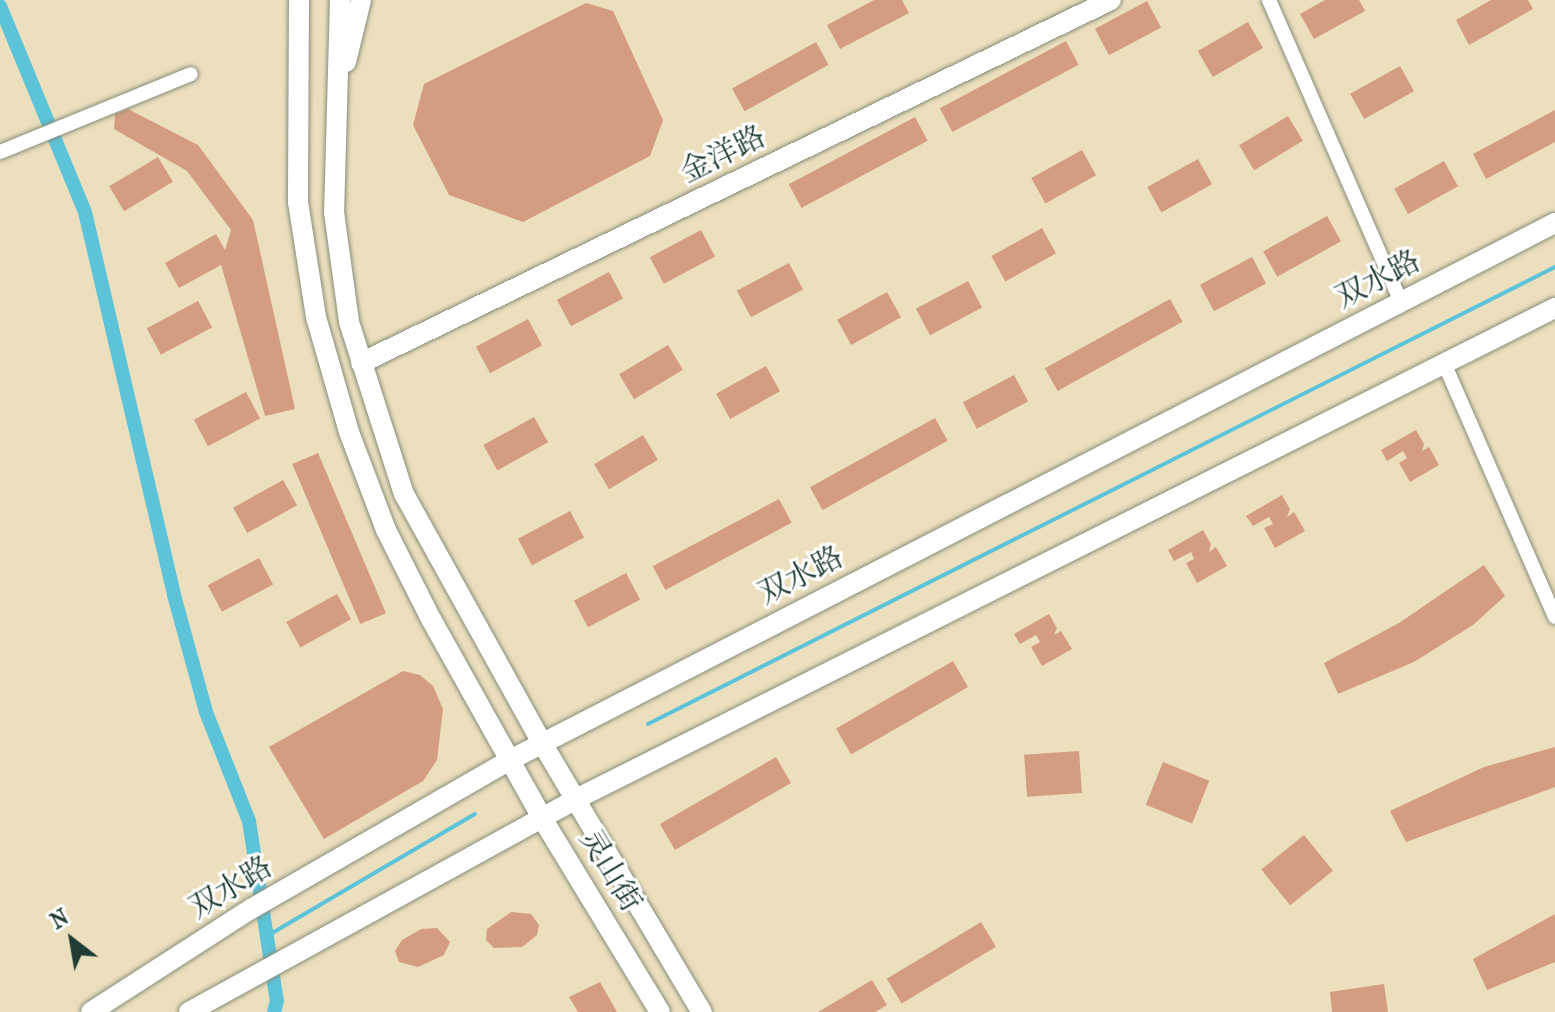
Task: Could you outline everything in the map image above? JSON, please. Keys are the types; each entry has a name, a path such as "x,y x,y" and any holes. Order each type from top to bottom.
{"main road":[{"name":"灵山街","path":"299,0 298,202 328,360 386,530 542,818 660,1012"},
{"path":"335,104 340,0"},
{"path":"335,104 361,0"},
{"name":"金洋路","path":"361,363 1111,0"},
{"name":"灵山街","path":"335,104 334,212 361,363 404,494 574,800 702,1012"},
{"name":"双水路","path":"91,1012 251,909 510,760 1555,223"},
{"path":"189,1012 574,800 1555,308"}],"street":[{"path":"1269,0 1401,302"},
{"path":"0,152 191,74"},
{"path":"1444,363 1555,617"}],"building":[{"path":"874,0 902,0 909,13 840,49 827,25"},
{"path":"1325,0 1359,0 1365,11 1314,39 1300,14"},
{"path":"1491,0 1528,0 1533,9 1469,45 1456,20"},
{"path":"1147,1 1161,27 1109,55 1095,29"},
{"path":"586,3 613,11 663,120 650,156 523,222 449,195 413,125 424,84"},
{"path":"1248,22 1263,48 1213,77 1198,51"},
{"path":"1066,41 1079,65 952,132 940,108"},
{"path":"816,42 829,65 745,111 732,89"},
{"path":"1400,66 1414,91 1364,119 1350,94"},
{"path":"128,109 198,145 253,220 295,409 265,416 221,265 179,288 165,263 216,234 225,250 231,230 187,171 114,129 115,114"},
{"path":"1555,110 1555,142 1486,179 1473,154"},
{"path":"1288,116 1303,141 1254,170 1239,145"},
{"path":"915,117 928,141 801,208 789,184"},
{"path":"1082,150 1096,175 1045,203 1031,178"},
{"path":"158,157 173,182 124,211 109,186"},
{"path":"1198,159 1212,184 1161,212 1147,187"},
{"path":"1444,161 1458,186 1408,214 1394,189"},
{"path":"1327,216 1341,241 1277,277 1263,251"},
{"path":"1042,228 1056,253 1005,281 991,256"},
{"path":"701,230 715,256 664,284 650,257"},
{"path":"1252,257 1266,283 1214,311 1200,285"},
{"path":"789,263 803,289 751,317 737,291"},
{"path":"609,272 623,298 571,326 557,300"},
{"path":"968,281 982,307 930,335 916,309"},
{"path":"887,292 901,317 851,345 837,320"},
{"path":"1170,299 1183,322 1058,391 1045,368"},
{"path":"198,301 212,327 161,355 147,328"},
{"path":"528,319 542,345 490,373 476,347"},
{"path":"668,345 683,370 634,399 619,374"},
{"path":"766,366 780,391 730,419 716,394"},
{"path":"1014,375 1028,401 977,429 963,402"},
{"path":"246,392 260,418 208,446 194,420"},
{"path":"534,417 548,442 497,470 483,445"},
{"path":"935,418 948,441 823,510 810,487"},
{"path":"1416,430 1424,444 1422,451 1429,447 1439,465 1410,482 1399,463 1407,458 1403,451 1387,461 1381,450"},
{"path":"643,435 658,460 609,489 594,464"},
{"path":"318,453 386,613 360,624 292,464"},
{"path":"283,480 297,505 247,533 233,508"},
{"path":"1282,495 1290,509 1287,517 1294,512 1305,531 1275,548 1264,528 1273,524 1269,517 1253,526 1246,516"},
{"path":"779,499 792,523 665,590 653,566"},
{"path":"570,511 584,537 532,565 518,539"},
{"path":"1203,530 1211,544 1209,552 1216,547 1227,566 1197,583 1186,563 1194,559 1191,552 1174,561 1168,550"},
{"path":"259,558 273,584 222,612 208,585"},
{"path":"1484,565 1505,596 1473,625 1414,662 1338,694 1324,663 1399,623"},
{"path":"626,573 640,599 588,627 574,601"},
{"path":"337,594 351,619 300,647 286,622"},
{"path":"1049,614 1057,628 1054,635 1061,631 1072,649 1042,666 1031,647 1040,642 1036,635 1020,644 1014,634"},
{"path":"953,661 968,687 851,754 836,728"},
{"path":"403,671 420,675 433,686 443,709 437,760 423,781 324,839 269,747"},
{"path":"1555,747 1555,787 1406,842 1390,811 1484,767"},
{"path":"1079,751 1082,793 1027,797 1024,755"},
{"path":"776,757 791,783 675,850 660,824"},
{"path":"1163,762 1209,781 1192,823 1146,805"},
{"path":"1304,835 1333,871 1290,905 1261,870"},
{"path":"511,912 531,914 539,925 537,935 522,947 494,948 486,940 487,929"},
{"path":"1555,914 1555,962 1487,990 1473,959"},
{"path":"981,922 996,947 902,1004 887,979"},
{"path":"437,928 450,942 444,955 418,967 399,962 395,951 402,940 421,929"},
{"path":"872,980 887,1005 875,1012 818,1012"},
{"path":"600,982 617,1012 578,1012 569,997"},
{"path":"1384,984 1388,1012 1332,1012 1330,992"}],"waterway":[{"path":"0,6 85,212 174,595 206,712 249,821 277,1001 274,1012"},
{"path":"648,724 1555,267"},
{"path":"267,936 475,814"}]}
